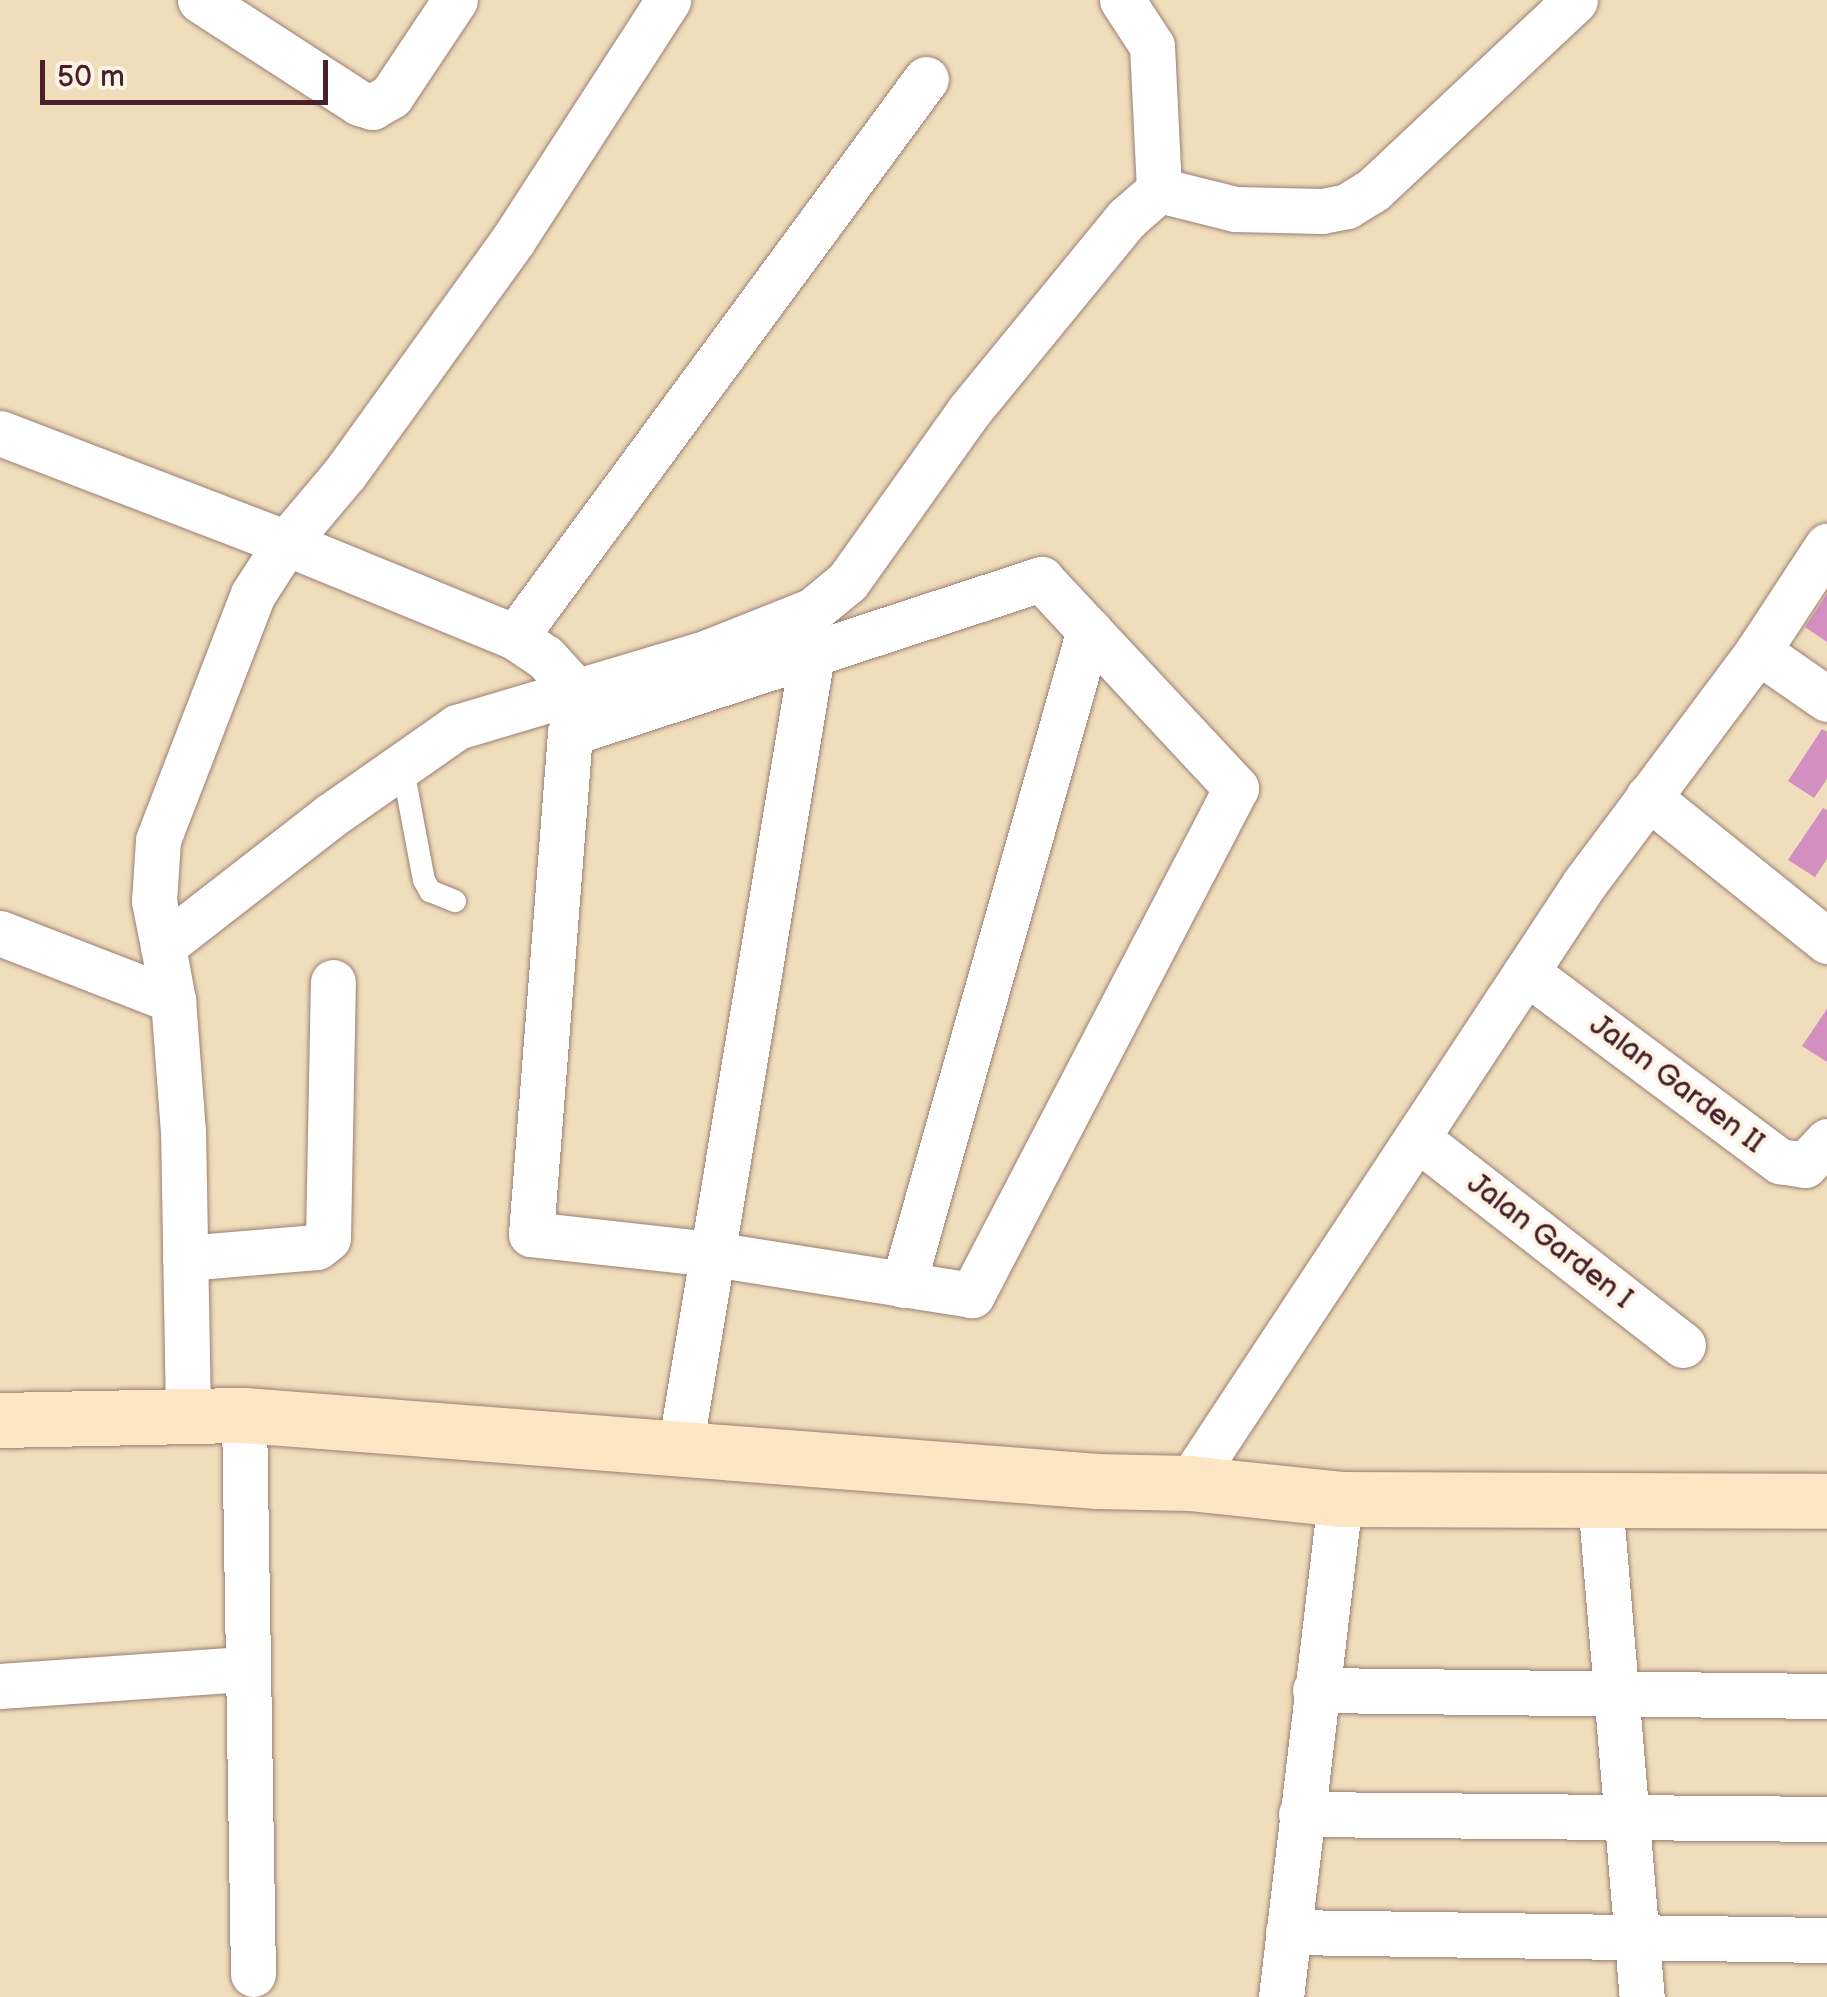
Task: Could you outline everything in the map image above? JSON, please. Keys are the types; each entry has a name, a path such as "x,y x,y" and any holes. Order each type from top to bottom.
{"street":[{"path":"225,7 359,103 372,107 391,96 454,0"},
{"path":"188,1414 173,1000 154,902 158,840 253,594 286,542 345,472 513,240 668,0"},
{"path":"1122,0 1152,46 1159,190"},
{"path":"1159,190 1235,208 1322,211 1348,206 1373,190 1572,1"},
{"path":"514,637 926,79"},
{"path":"163,946 402,764 457,728 708,652 813,610 848,581 968,412 1126,218 1159,190"},
{"path":"0,433 286,542 514,637 545,657 576,692"},
{"path":"1189,1483 1526,972 1648,797 1758,651 1827,546"},
{"path":"1041,579 1089,630 1236,788 972,1294 712,1254 531,1234 570,733 1041,579"},
{"path":"903,1285 1089,630"},
{"path":"1758,651 1827,699"},
{"path":"680,1449 812,654"},
{"path":"1648,797 1827,941"},
{"path":"0,933 173,1000"},
{"name":"Jalan Garden II","path":"1526,972 1780,1161 1805,1166 1827,1141"},
{"path":"185,1258 317,1247 328,1238 333,982"},
{"name":"Jalan Garden I","path":"1418,1138 1683,1346"},
{"path":"244,1414 252,1974"},
{"path":"0,1420 244,1414 1097,1481 1189,1483 1340,1499 1827,1502"},
{"path":"1281,1997 1340,1499"},
{"path":"1600,1500 1642,1997"},
{"path":"0,1686 246,1669"},
{"path":"1315,1690 1827,1696"},
{"path":"1301,1814 1827,1819"},
{"path":"1288,1932 1827,1940"}],"lane":[{"path":"402,764 424,880 430,890 455,901"}],"building":[{"path":"1827,594 1827,642 1805,627"},
{"path":"1822,729 1827,732 1827,779 1814,798 1788,781"},
{"path":"1823,808 1827,810 1827,859 1815,877 1788,860"},
{"path":"1827,1009 1827,1062 1802,1046"}]}
